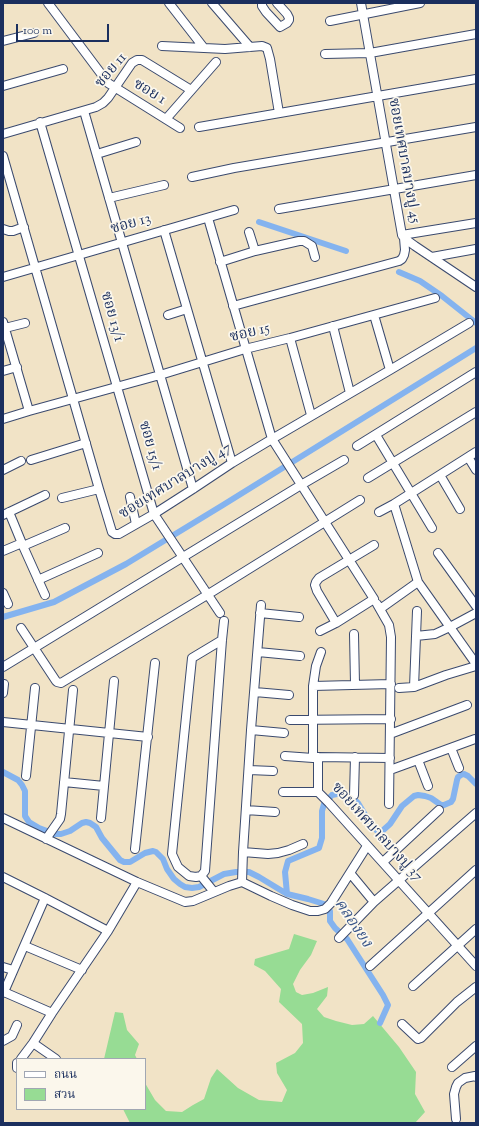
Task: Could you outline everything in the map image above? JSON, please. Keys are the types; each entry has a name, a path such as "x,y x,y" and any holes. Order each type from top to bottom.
{"street":[{"name":"ซอย 1","path":"48,3 108,83 180,128"},
{"path":"170,3 204,48"},
{"path":"212,3 250,47"},
{"path":"262,3 262,6 266,12 280,27 287,23 289,18 277,3"},
{"name":"ซอยเทศบาลบางปู 45","path":"361,3 403,237 476,287"},
{"path":"330,21 420,3"},
{"path":"3,41 34,33"},
{"path":"325,54 370,53 476,34"},
{"path":"162,46 225,49 262,46 267,48 269,51 279,113"},
{"name":"ซอย 11","path":"3,134 40,122 96,107 103,103 132,63 137,60 142,60 191,90"},
{"path":"166,119 216,62"},
{"path":"3,86 63,69"},
{"path":"199,127 476,79"},
{"path":"84,111 193,489"},
{"name":"ซอย 13/1","path":"40,122 117,387"},
{"path":"192,177 234,168 476,127"},
{"path":"97,154 136,142"},
{"name":"ซอยเทศบาลบางปู 47","path":"3,156 99,489 112,532 115,534 119,534 154,514 232,463 311,415 469,323"},
{"path":"278,209 476,174"},
{"path":"109,198 164,186"},
{"name":"ซอย 13","path":"3,277 234,210"},
{"path":"208,218 272,439 389,625 391,636 390,804"},
{"path":"233,306 402,259 405,250 403,237 476,223"},
{"path":"3,229 12,231 24,227"},
{"path":"164,230 232,463"},
{"path":"249,232 255,251"},
{"path":"220,262 255,251 304,241 312,246 315,258"},
{"path":"432,257 476,249"},
{"name":"ซอย 15","path":"3,419 160,375 202,361 435,298"},
{"path":"168,315 187,309"},
{"path":"374,315 390,370"},
{"path":"25,323 4,324 29,411"},
{"path":"332,326 350,393"},
{"path":"290,338 311,415"},
{"path":"3,371 17,367"},
{"path":"357,446 476,372"},
{"name":"ซอย 15/1","path":"117,387 154,514 220,613"},
{"path":"368,478 476,412"},
{"path":"376,435 432,528"},
{"path":"31,460 86,443"},
{"path":"379,512 411,494 476,452"},
{"path":"468,457 476,470"},
{"path":"3,667 344,460"},
{"path":"3,470 21,461"},
{"path":"440,475 460,509"},
{"path":"62,498 99,489"},
{"path":"45,495 6,513 45,595"},
{"path":"130,497 136,524"},
{"path":"21,628 56,681 61,683 208,595 360,500"},
{"path":"394,504 418,582 476,665 414,687 399,688"},
{"path":"3,551 65,528"},
{"path":"336,623 317,591 315,586 316,582 319,578 374,545"},
{"path":"38,580 98,553"},
{"path":"438,553 476,606"},
{"path":"380,609 418,582"},
{"path":"3,593 8,604"},
{"path":"320,631 336,623 374,599"},
{"path":"242,877 260,609 299,617"},
{"path":"414,687 417,611"},
{"path":"416,636 436,634 476,613"},
{"path":"3,818 47,837 137,882 185,902 193,901 207,884 205,871 224,621"},
{"path":"354,634 355,684"},
{"path":"222,640 192,658 172,854 178,866 189,876 196,877 207,884 229,886 242,877"},
{"path":"258,652 300,656"},
{"name":"ซอยเทศบาลบางปู 37","path":"321,652 316,666 313,721 318,792 327,800 476,966"},
{"path":"135,849 155,663"},
{"path":"101,818 114,681"},
{"path":"3,693 4,684"},
{"path":"314,686 391,684"},
{"path":"26,776 35,688"},
{"path":"47,837 60,819 61,814 73,690"},
{"path":"254,692 289,696"},
{"path":"390,734 467,705"},
{"path":"290,720 313,721 390,719"},
{"path":"3,722 148,737"},
{"path":"251,730 284,732"},
{"path":"390,770 475,739"},
{"path":"451,748 459,768"},
{"path":"285,756 315,758 390,758"},
{"path":"354,795 355,757"},
{"path":"418,760 428,786"},
{"path":"249,770 273,771"},
{"path":"64,782 104,786"},
{"path":"284,792 318,792"},
{"path":"246,810 275,812"},
{"path":"383,862 439,810"},
{"path":"341,936 374,902 476,813"},
{"path":"243,852 268,854 278,853 304,844"},
{"path":"242,877 270,896 292,905 318,912 328,906 367,846"},
{"path":"370,966 476,870"},
{"path":"350,873 374,902"},
{"path":"3,877 108,931"},
{"path":"21,1058 34,1042 108,931 137,882"},
{"path":"45,898 3,993 52,1013"},
{"path":"413,986 476,929"},
{"path":"25,946 82,970"},
{"path":"3,967 13,970"},
{"path":"402,1024 418,1039 422,1038 458,1002 476,987"},
{"path":"3,1042 12,1036 17,1025"},
{"path":"34,1042 55,1058"},
{"path":"452,1067 476,1046"},
{"path":"456,1119 454,1094 456,1087 458,1083 465,1078 476,1076"}],"green space":[{"path":"294,934 317,941 311,955 300,970 293,984 296,992 302,995 313,993 328,987 327,996 317,1009 324,1017 352,1025 364,1024 373,1016 399,1047 416,1072 415,1094 425,1112 415,1123 130,1123 124,1110 146,1110 146,1085 155,1100 166,1111 182,1112 204,1099 211,1078 217,1069 238,1088 259,1100 282,1102 287,1090 277,1073 276,1063 295,1053 303,1043 302,1024 279,1002 281,989 265,971 254,965 255,959 289,949"},
{"path":"115,1012 123,1013 127,1030 139,1044 135,1055 136,1058 104,1058"}],"waterway":[{"path":"259,222 346,251"},
{"path":"399,272 420,281 476,323"},
{"path":"3,617 54,602 126,564 476,348"},
{"name":"คลองยง","path":"3,772 18,780 22,785 25,791 25,816 29,822 39,828 55,834 61,834 70,831 82,823 90,823 96,827 102,838 120,860 130,862 145,853 153,851 156,852 163,859 167,869 174,879 185,887 199,887 224,874 249,872 287,894 324,904 330,911 330,921 347,939 388,1005 380,1023"},
{"path":"287,894 285,872 288,861 319,848 322,838 322,811 324,804 332,795 343,794 352,797 358,803 370,823 380,833 390,824 402,806 414,796 425,796 441,805 444,805 451,802 453,799 457,780 461,775 464,774 468,776 476,784"}]}
